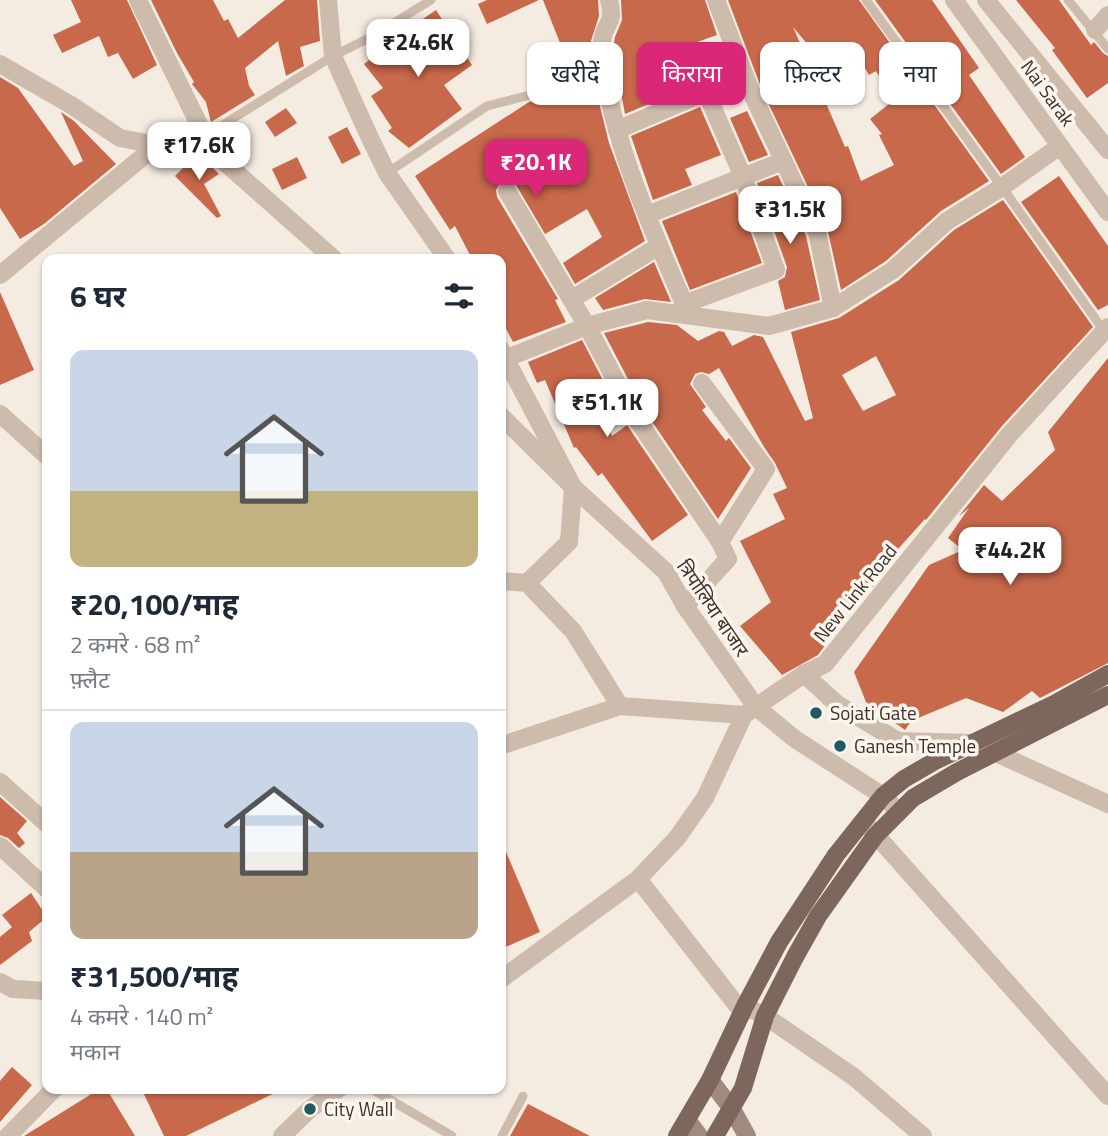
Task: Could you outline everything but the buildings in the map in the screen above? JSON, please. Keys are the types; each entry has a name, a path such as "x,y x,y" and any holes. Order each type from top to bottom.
{"main road":[{"path":"677,1136 710,1080 744,1009 792,921 862,820 883,796 904,779 1108,674"},
{"path":"715,1136 747,1078 765,1016 818,916 875,836 913,798 957,772 1108,695"}],"street":[{"path":"138,0 209,144 329,254"},
{"path":"328,0 333,56 387,173 444,254"},
{"path":"602,42 612,15 609,0"},
{"path":"716,0 752,94 817,232 833,308"},
{"path":"985,0 1108,150"},
{"name":"Nai Sarak","path":"958,2 1108,212"},
{"path":"1095,30 1108,15"},
{"path":"2,69 71,105 120,138 158,145 209,144"},
{"path":"617,130 706,92 743,177 776,270 687,310"},
{"path":"611,105 622,150 687,310"},
{"path":"0,275 158,145"},
{"path":"506,352 647,310 687,310 769,326 833,308 893,270 947,221 1060,146"},
{"path":"647,215 783,162"},
{"path":"507,191 572,299 634,415 720,542 728,559 685,606"},
{"path":"572,299 659,246"},
{"name":"New Link Road","path":"750,711 804,674 825,664 1010,434 1107,332"},
{"path":"506,357 573,487 569,542 527,583"},
{"path":"702,383 766,469 720,542"},
{"path":"0,414 42,452"},
{"name":"त्रिपोलिया बाजार","path":"506,421 666,572 750,711 883,796 899,812"},
{"path":"506,581 527,583 573,631 620,706"},
{"path":"804,674 837,704 898,741 974,743 1108,804"},
{"path":"506,744 620,706 750,711 705,798 677,838 638,878 506,976"},
{"path":"0,782 42,820"},
{"path":"862,820 1108,1096"},
{"path":"0,846 42,884"},
{"path":"638,878 744,1009 765,1016 854,1077 923,1136"},
{"path":"0,982 13,989 42,991"},
{"path":"710,1080 732,1109 747,1136"},
{"path":"8,1136 49,1094"},
{"path":"282,1136 310,1109 331,1094"},
{"path":"687,1120 699,1136"}],"lane":[{"path":"209,144 333,56 373,36 431,0"},
{"path":"866,0 1107,332"},
{"path":"1069,0 1108,49"},
{"path":"387,173 487,106 527,96"},
{"path":"380,1094 452,1136"},
{"path":"502,1136 523,1096"}],"place":[{"name":"Sojati Gate","path":"816,713"},
{"name":"Ganesh Temple","path":"840,746"},
{"name":"City Wall","path":"310,1109"}]}
